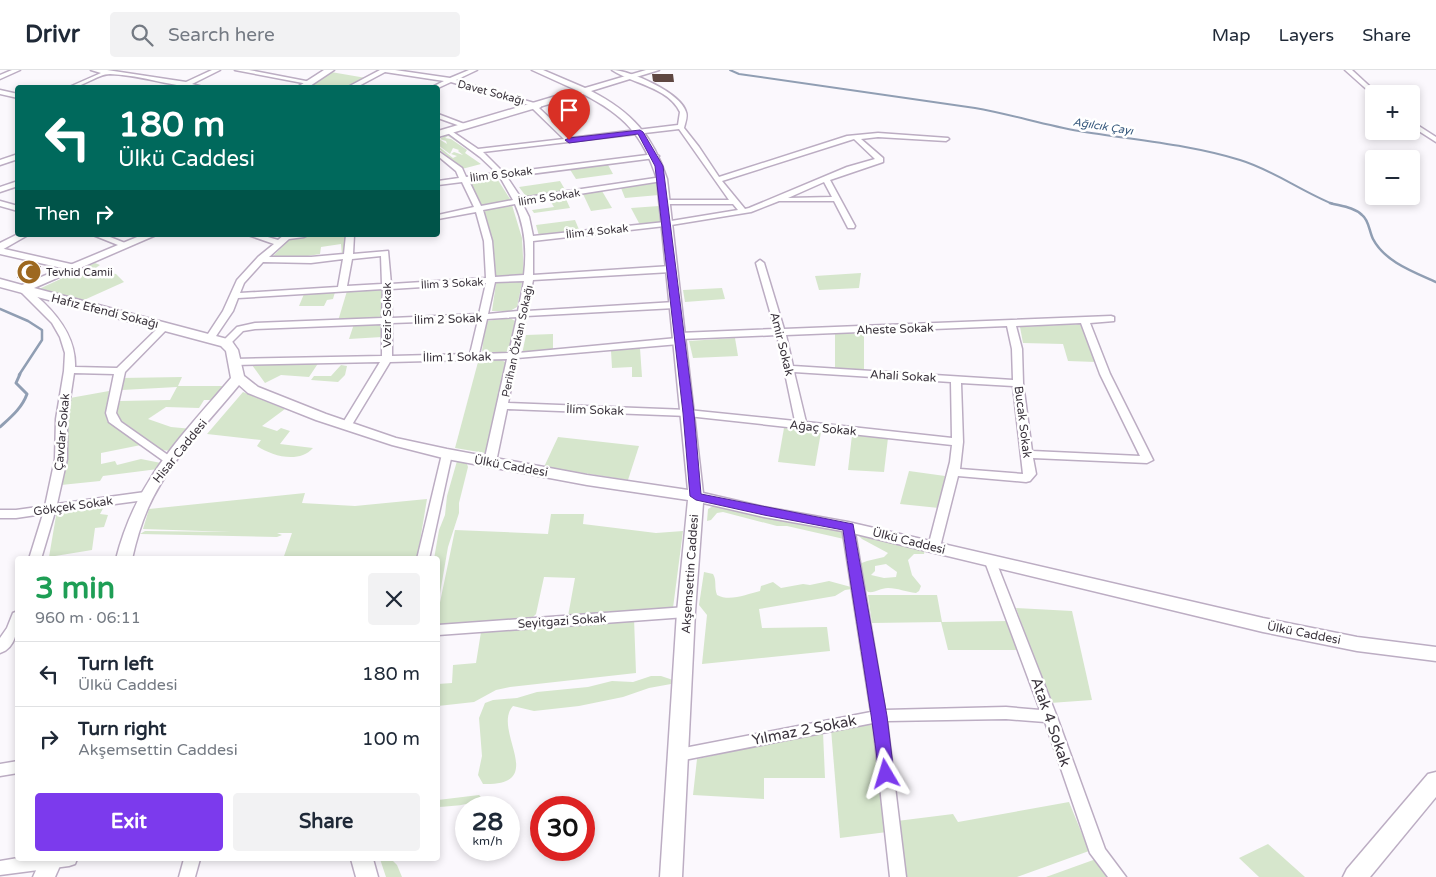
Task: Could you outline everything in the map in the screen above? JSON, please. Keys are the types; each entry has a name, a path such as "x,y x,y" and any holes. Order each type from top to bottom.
{"main road":[{"path":"1355,877 1436,781"}],"street":[{"path":"0,77 17,70"},
{"path":"94,70 191,85"},
{"path":"187,84 217,70"},
{"path":"238,70 308,82"},
{"path":"304,85 330,70"},
{"path":"355,85 384,70"},
{"name":"Davet Sokağı","path":"384,70 450,80 537,106"},
{"path":"426,76 440,70"},
{"path":"439,85 474,70"},
{"path":"616,70 666,94 680,105 683,112 681,127 717,180 743,211"},
{"path":"440,134 655,70"},
{"path":"1348,70 1365,85"},
{"name":"Akşemsettin Caddesi","path":"540,71 588,91 620,112 640,132 654,156 662,180 665,224 696,496 686,612 671,877"},
{"path":"77,85 107,72"},
{"path":"0,92 15,95"},
{"path":"537,106 569,140"},
{"path":"440,117 465,126"},
{"path":"474,151 681,127"},
{"path":"1420,130 1436,140"},
{"name":"Perihan Özkan Sokağı","path":"448,132 502,175 518,201 530,239 530,278 490,462"},
{"path":"717,180 832,141 855,136 946,140"},
{"path":"777,200 826,179 880,160 855,136"},
{"path":"440,154 456,166 479,209 488,241 491,281 474,356"},
{"name":"İlim 6 Sokak","path":"440,182 654,156"},
{"path":"0,164 15,157"},
{"path":"826,179 851,226"},
{"name":"İlim 5 Sokak","path":"440,217 518,201 662,180"},
{"path":"0,190 15,184"},
{"path":"777,200 838,199"},
{"name":"İlim 4 Sokak","path":"530,239 665,224 743,211 777,200"},
{"path":"664,202 734,202"},
{"path":"0,203 15,208"},
{"path":"0,250 20,237"},
{"path":"102,237 126,246"},
{"path":"23,289 146,237"},
{"path":"342,290 350,237"},
{"path":"238,378 232,350 218,340 228,310 240,282 261,259 285,238"},
{"path":"0,250 75,268"},
{"name":"Vezir Sokak","path":"346,426 387,358 385,253 348,257"},
{"path":"261,259 302,260 348,257"},
{"name":"Amir Sokak","path":"760,263 781,333 802,426"},
{"name":"İlim 3 Sokak","path":"233,296 671,269"},
{"name":"Hafız Efendi Sokağı","path":"0,283 218,340"},
{"name":"Çavdar Sokak","path":"23,289 43,306 65,338 70,354 62,414 61,458 50,508 36,556"},
{"name":"İlim 2 Sokak","path":"218,340 247,326 482,317 675,305"},
{"name":"Aheste Sokak","path":"679,339 1111,319"},
{"path":"1027,454 1147,460 1116,392 1101,367 1085,321"},
{"name":"Bucak Sokak","path":"954,473 980,472 1026,478 1030,474 1018,383 1017,349 1011,324"},
{"path":"165,326 120,371 111,413 113,420 169,460"},
{"name":"İlim 1 Sokak","path":"234,362 512,356 679,339"},
{"path":"69,370 120,371"},
{"name":"Ahali Sokak","path":"789,370 1018,383"},
{"name":"Ülkü Caddesi","path":"238,378 246,386 263,395 346,426 392,441 447,454 696,496 764,512 848,527 1262,625 1357,644 1436,654"},
{"name":"Hisar Caddesi","path":"125,556 128,536 146,496 169,460 238,378"},
{"path":"934,547 954,473 958,442 956,380"},
{"name":"İlim Sokak","path":"503,406 688,413"},
{"name":"Ağaç Sokak","path":"688,413 958,442"},
{"path":"424,556 447,454"},
{"name":"Gökçek Sokak","path":"1,514 16,514 146,496"},
{"path":"848,527 879,716 898,877"},
{"name":"Atak 4 Sokak","path":"992,562 1098,853 1118,877"},
{"name":"Seyitgazi Sokak","path":"440,630 686,612"},
{"path":"0,648 15,624"},
{"name":"Yılmaz 2 Sokak","path":"679,754 879,716 978,713 1050,717"},
{"path":"0,770 15,768"},
{"path":"187,877 191,861"},
{"path":"363,861 367,877"},
{"path":"0,868 54,864"}],"green space":[{"path":"331,72 366,78 350,85 309,85"},
{"path":"448,135 474,153 448,136 445,138 451,139 467,150 465,153 481,164 462,169 440,150 440,148 453,158 457,156 451,154 454,152 463,155 459,150 453,148 450,154 440,146 440,140 447,144 446,141 440,139 443,137 440,137"},
{"path":"607,163 613,174 576,179 569,168"},
{"path":"496,177 512,202 483,207 468,180"},
{"path":"560,181 567,193 528,199 519,187"},
{"path":"658,182 659,195 625,198 621,188"},
{"path":"602,191 612,208 591,211 583,194"},
{"path":"565,197 570,208 534,213 532,210 554,207 549,199"},
{"path":"512,205 522,238 524,275 496,278 493,242 484,210"},
{"path":"659,206 660,223 640,225 631,208"},
{"path":"575,220 580,232 539,236 536,225"},
{"path":"302,237 348,237 347,255 342,256 341,244 321,247 320,254 308,256 307,259 271,258 290,239"},
{"path":"95,263 100,265 94,269 116,274 124,282 84,300 39,289"},
{"path":"861,273 859,288 819,290 815,276"},
{"path":"516,281 522,283 517,307 510,311 492,311 496,283"},
{"path":"722,288 725,299 685,302 683,290"},
{"path":"383,289 382,318 338,321 347,291"},
{"path":"335,292 333,299 327,300 324,306 299,306 304,294"},
{"path":"510,318 515,321 509,350 496,355 482,351 486,321"},
{"path":"383,323 382,337 349,339 354,324"},
{"path":"1083,324 1096,362 1068,361 1063,344 1023,343 1020,327"},
{"path":"864,333 864,370 835,369 835,334"},
{"path":"553,334 553,351 522,354 526,335"},
{"path":"735,338 738,356 693,358 689,341"},
{"path":"640,348 642,377 632,377 632,367 612,368 611,351"},
{"path":"481,359 500,359 505,362 496,411 485,453 455,448 478,362"},
{"path":"319,362 309,377 281,375 265,383 252,365 259,363"},
{"path":"341,365 347,366 345,375 338,382 311,380 314,376 331,376"},
{"path":"182,377 178,386 224,386 215,400 204,400 199,408 166,407 148,419 171,427 192,429 171,451 162,450 116,417 120,401 170,400 177,387 122,390 121,378"},
{"path":"109,391 106,412 107,421 141,445 101,453 101,464 115,461 117,465 141,459 161,463 158,469 103,476 100,481 61,485 70,398"},
{"path":"243,392 285,409 262,426 277,431 281,428 290,431 280,444 313,448 300,456 285,457 270,453 257,446 261,440 207,434"},
{"path":"784,428 821,432 815,466 778,462"},
{"path":"852,435 888,438 884,472 848,470"},
{"path":"558,437 639,446 628,480 544,467"},
{"path":"457,461 466,461 468,467 459,503 459,513 448,547 440,593 440,556 435,556 439,530 445,515 447,496"},
{"path":"909,471 945,476 939,508 900,504"},
{"path":"305,493 302,503 355,506 427,499 418,556 284,556 292,533 277,533 282,535 277,537 140,534 145,531 232,532 143,529 149,509"},
{"path":"106,503 100,514 108,515 104,527 95,528 92,550 49,556 57,510"},
{"path":"713,506 846,529 844,539 787,526 777,526 723,512 717,513 711,520 707,521 708,509"},
{"path":"551,514 584,514 583,524 656,533 683,531 673,608 568,616 575,578 544,577 536,614 531,619 440,624 440,602 455,530 548,534"},
{"path":"860,534 925,550 924,554 914,554 908,560 912,575 921,586 919,591 916,593 888,588 868,592 862,585 859,564 884,557 888,553 859,536","holes":["886,564 897,572 896,577 884,578 871,575 875,571 875,566"]},
{"path":"704,572 713,574 717,595 727,598 760,591 761,586 773,582 781,588 829,581 851,587 852,589 845,590 835,596 759,609 762,628 827,627 830,651 702,664 707,615 699,605"},
{"path":"868,595 937,595 942,622 1009,621 1019,650 948,650 941,622 872,623"},
{"path":"1016,608 1072,611 1092,700 1050,703"},
{"path":"634,618 636,673 510,687 496,690 474,702 440,706 440,684 452,683 453,665 476,663 481,632"},
{"path":"651,676 661,676 673,680 671,684 579,706 534,711 513,706 508,716 508,729 515,755 516,767 513,776 503,782 483,784 478,775 482,756 479,718 485,703 493,700 517,698 537,692 588,687 612,681 633,682"},
{"path":"877,722 887,832 840,838 831,729"},
{"path":"823,732 825,778 764,778 764,799 693,795 697,759"},
{"path":"455,798 455,805 440,807 440,800"},
{"path":"1069,802 1089,851 1017,877 906,877 897,821 953,814 958,822"},
{"path":"1268,844 1305,877 1259,877 1239,858"},
{"path":"1096,859 1111,877 1046,877"},
{"path":"381,861 393,861 397,865 402,877 386,877"}],"building":[{"path":"652,74 673,74 674,82 655,82 653,81"},
{"name":"Tevhid Camii","path":"38,264 37,266 41,266 37,275 17,278 21,268"}],"waterway":[{"name":"Ağılcık Çayı","path":"730,70 739,74 975,108 1079,131 1200,150 1252,164 1332,203"},
{"name":"Ağılcık Çayı","path":"1332,203 1359,212 1366,220 1373,239 1385,254 1410,270 1436,282"},
{"path":"0,309 28,321 42,330 42,340 19,375"},
{"path":"0,427 19,408 27,394 16,383 20,374"}],"place":[{"name":"Tevhid Camii","path":"29,272"}],"route":[{"path":"569,140 640,132 659,166 696,496 764,512 848,527 879,716 886,774"}]}
